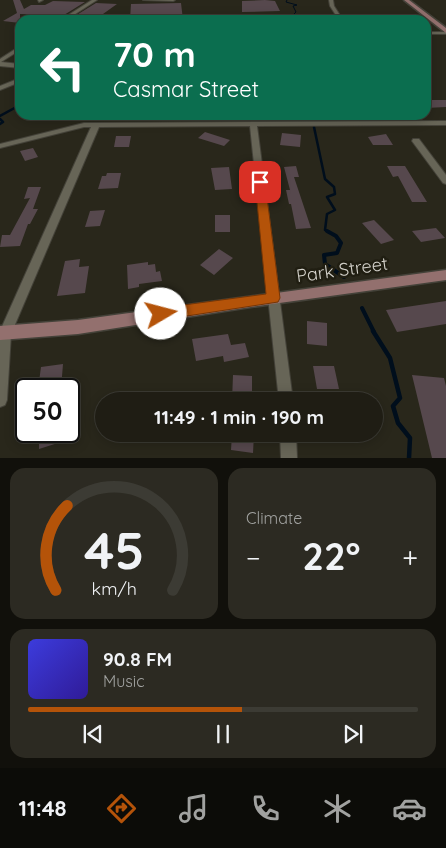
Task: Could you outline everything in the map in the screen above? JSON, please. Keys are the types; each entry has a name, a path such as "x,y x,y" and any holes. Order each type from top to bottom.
{"main road":[{"path":"406,0 425,15"},
{"path":"431,20 446,32"},
{"name":"Park Street","path":"2,334 78,327 446,275"}],"street":[{"path":"72,15 95,0"},
{"path":"145,0 173,0"},
{"path":"331,0 332,6 338,15"},
{"path":"431,33 446,32"},
{"path":"0,62 15,52"},
{"path":"0,62 15,65"},
{"path":"0,88 15,82"},
{"path":"0,146 77,126 96,125 446,123"},
{"path":"253,124 285,392"},
{"path":"0,400 2,334 96,125"},
{"path":"416,141 446,181"},
{"path":"288,442 289,458"}],"building":[{"path":"13,0 20,0 24,9 31,5 45,5 53,1 85,2 64,15 20,14 15,15 15,22 3,21 17,13"},
{"path":"242,1 275,1 280,11 242,12"},
{"path":"96,3 117,4 102,15 77,15"},
{"path":"181,3 182,15 130,15 131,4"},
{"path":"431,100 446,100 446,107 431,108"},
{"path":"205,132 230,140 224,146 198,138"},
{"path":"282,133 301,135 300,147 280,145"},
{"path":"386,134 393,145 373,145 368,137"},
{"path":"116,136 131,136 129,147 114,147"},
{"path":"33,148 38,157 25,161 20,151"},
{"path":"296,166 299,177 294,177 311,228 296,229 291,204 289,204 286,190 290,190 284,167"},
{"path":"387,166 405,166 427,202 412,202 398,176 393,177"},
{"path":"229,167 232,189 215,190 211,168"},
{"path":"107,173 121,173 118,188 98,189 102,176 106,176"},
{"path":"28,187 41,187 33,209 38,209 30,224 28,224 20,246 0,247 2,235 10,235 30,198 24,199"},
{"path":"105,210 100,226 85,227 90,211"},
{"path":"215,215 230,215 230,232 215,232"},
{"path":"374,220 394,240 381,244 362,223"},
{"path":"436,228 445,238 421,242 412,231"},
{"path":"219,249 233,258 214,275 200,265"},
{"path":"80,259 79,267 89,266 85,293 57,296 65,261"},
{"path":"148,262 148,265 155,264 156,272 160,271 162,281 139,284 139,287 128,289 127,265"},
{"path":"446,301 446,324 397,332 386,310"},
{"path":"307,321 327,323 327,346 307,344"},
{"path":"228,334 231,345 245,343 249,357 224,362 223,356 196,361 192,339"},
{"path":"63,364 62,378 40,378 41,367"},
{"path":"313,366 334,366 339,389 317,389"},
{"path":"233,375 252,376 252,392 232,392"},
{"path":"412,375 444,378 446,386 446,458 432,458"},
{"path":"232,442 254,442 253,453 231,450"},
{"path":"39,443 58,443 39,449"}],"waterway":[{"path":"287,0 286,2 297,5 293,6 296,12 293,15"},
{"path":"0,116 15,108"},
{"path":"0,119 3,122 0,124"},
{"path":"314,127 325,179 334,187 335,194 327,197 335,210 327,214 325,230 327,231"},
{"path":"327,231 336,236 341,243 337,253 324,255 325,264 344,277"},
{"path":"362,308 374,332"},
{"path":"373,331 390,358 400,398 393,406 398,423 410,438 409,458"}],"route":[{"path":"161,314 273,298 260,182"}]}
